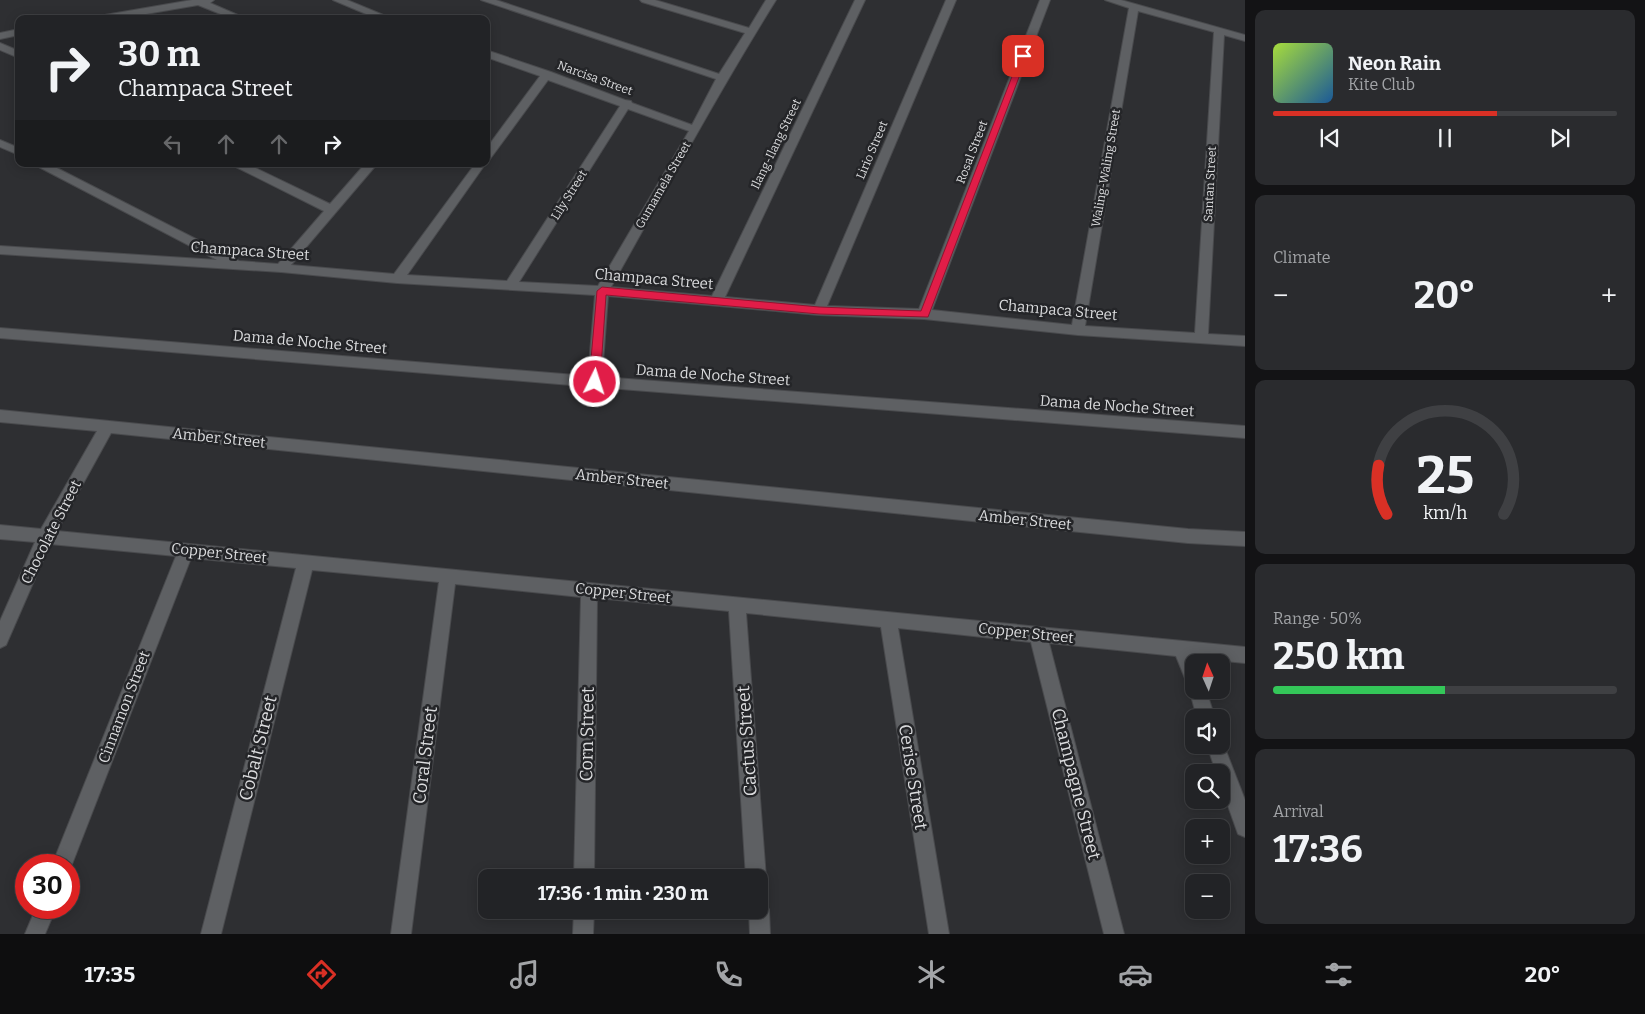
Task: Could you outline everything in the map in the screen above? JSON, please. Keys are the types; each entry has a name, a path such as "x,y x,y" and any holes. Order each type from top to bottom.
{"street":[{"path":"338,0 377,15"},
{"path":"486,0 722,78"},
{"path":"645,0 752,32"},
{"name":"Gumamela Street","path":"595,382 602,291 695,130 722,78 771,0"},
{"name":"Ilang-Ilang Street","path":"717,300 860,0"},
{"name":"Lirio Street","path":"819,310 950,0"},
{"name":"Rosal Street","path":"924,314 1044,0"},
{"path":"1110,0 1245,38"},
{"path":"122,15 204,1 234,15"},
{"name":"Waling-Waling Street","path":"1078,330 1134,7"},
{"name":"Santan Street","path":"1201,338 1219,30"},
{"path":"0,36 15,33"},
{"path":"0,46 15,53"},
{"name":"Narcisa Street","path":"490,54 627,103 695,130"},
{"path":"490,151 546,74"},
{"name":"Lily Street","path":"510,286 627,103"},
{"path":"0,143 15,150"},
{"path":"47,167 240,266"},
{"path":"244,167 332,210"},
{"path":"281,268 368,167"},
{"path":"397,279 479,167"},
{"name":"Champaca Street","path":"0,250 281,268 397,279 602,291 819,310 924,314 1078,330 1245,341"},
{"name":"Dama de Noche Street","path":"0,333 595,382 1245,432"},
{"name":"Amber Street","path":"0,416 1188,536 1245,539"},
{"name":"Chocolate Street","path":"0,640 45,537 107,427"},
{"name":"Copper Street","path":"0,532 1245,655"},
{"name":"Cinnamon Street","path":"66,854 186,550"},
{"name":"Cobalt Street","path":"211,934 306,562"},
{"name":"Coral Street","path":"401,934 448,576"},
{"name":"Corn Street","path":"584,869 589,590"},
{"name":"Cactus Street","path":"737,605 755,869"},
{"name":"Cerise Street","path":"888,620 939,934"},
{"name":"Champagne Street","path":"1038,635 1114,934"},
{"path":"1182,649 1185,657"},
{"path":"1219,754 1245,827"},
{"path":"35,934 41,919"},
{"path":"583,934 584,919"},
{"path":"759,919 760,934"}],"route":[{"path":"595,382 602,291 819,310 924,314 1023,56"}]}
